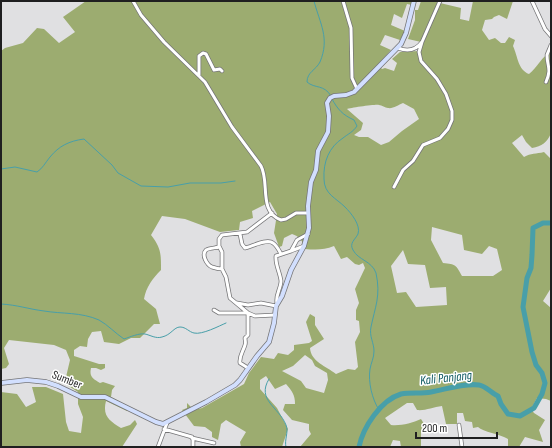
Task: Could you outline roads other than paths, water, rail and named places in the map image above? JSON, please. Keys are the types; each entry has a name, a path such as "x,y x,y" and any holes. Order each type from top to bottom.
{"street":[{"path":"132,1 141,15 164,42 205,82 232,127 261,166 263,170 267,202 272,213 281,220 286,219 292,214 308,213"},
{"path":"343,1 351,28 352,78 357,89"},
{"path":"276,304 283,294 293,266 304,246 308,234 310,222 308,206 310,188 316,170 318,151 328,133 329,114 326,105 327,102 331,97 349,95 357,89 398,48 404,39 414,1"},
{"path":"394,187 403,170 413,161 423,144 440,138 448,129 452,120 452,111 446,94 437,79 421,61 419,52 440,1"},
{"path":"532,1 545,29 551,36"},
{"path":"398,48 406,50 414,49 422,42"},
{"path":"546,82 550,76 547,56 551,45"},
{"path":"199,76 199,56 203,53 206,54 214,70 220,69 222,71"},
{"path":"248,313 235,303 229,295 226,277 222,269 222,257 218,241 221,236 240,234 249,231 272,213"},
{"path":"240,234 243,247 245,249 254,245 269,242 273,243 281,254"},
{"path":"291,251 297,240 308,234"},
{"path":"158,447 167,423 230,388 240,380 271,339 276,300 280,289 276,255 304,246"},
{"path":"219,247 207,250 205,252 205,257 206,262 211,267 222,269"},
{"path":"235,303 248,305 260,303 276,304"},
{"path":"214,310 219,313 248,313 259,316 275,315"},
{"path":"248,313 248,335 245,338 245,345 239,361 248,368"},
{"name":"Sumber","path":"1,383 27,380 46,382 81,397 105,397 156,422 161,424 167,423"},
{"path":"459,425 462,447"},
{"path":"164,429 214,443"},
{"path":"192,438 194,441 193,447"}],"waterway":[{"path":"314,1 323,31 324,46 320,62 308,76 307,82 322,88 331,96"},
{"path":"332,99 344,114 354,120 357,126 331,150 326,161 324,179 328,192 342,204 357,223 359,231 352,243 353,250 358,256 368,263 376,273 378,295 371,330 374,356 370,369 370,385 379,410"},
{"path":"1,169 15,167 37,172 53,153 61,147 74,141 84,139 112,165 118,173 141,186 168,187 190,183 221,183 235,181"},
{"name":"Kali Panjang","path":"359,447 364,431 374,415 387,402 401,394 427,393 461,386 479,385 498,396 501,404 508,414 520,416 534,408 542,394 545,383 542,373 536,365 532,352 523,307 527,278 531,268 533,228 543,223 551,223"},
{"path":"1,304 92,317 102,322 124,339 134,335 143,334 155,337 165,336 178,327 194,333 201,333 226,323"},
{"path":"269,379 265,393 270,403 286,425 286,447"}]}
